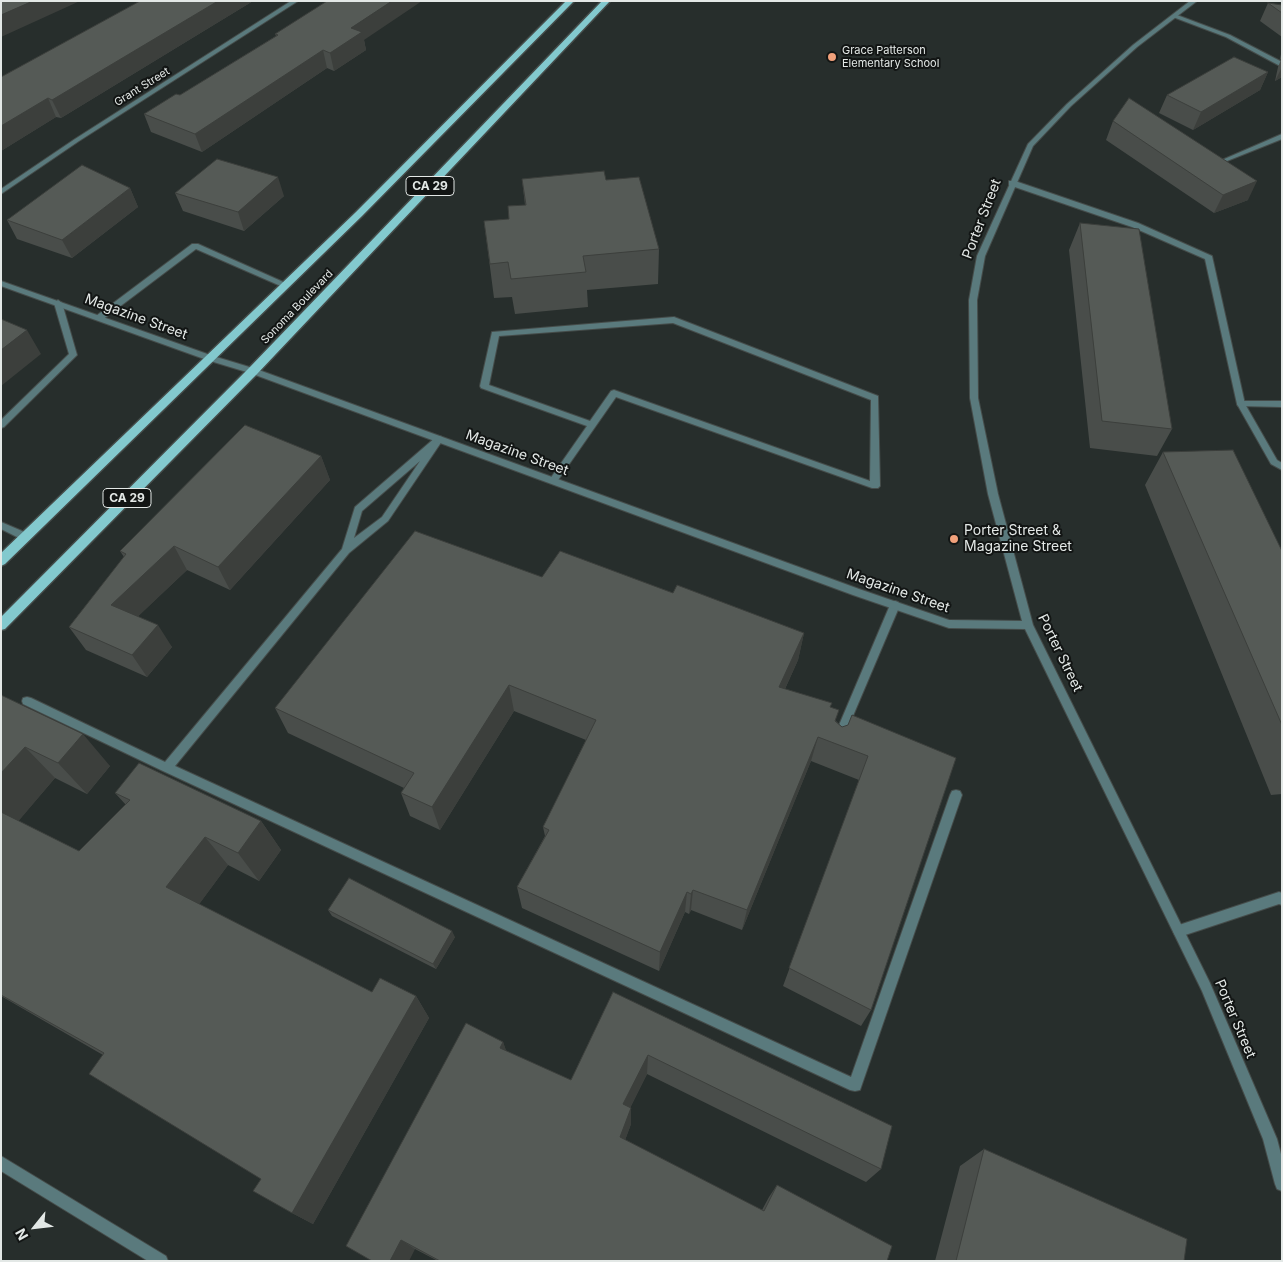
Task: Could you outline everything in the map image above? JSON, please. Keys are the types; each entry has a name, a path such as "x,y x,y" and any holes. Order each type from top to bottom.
{"main road":[{"name":"Sonoma Boulevard","path":"1,561 286,285 570,1"},
{"name":"Sonoma Boulevard","path":"1,625 253,370 606,1"}],"street":[{"name":"Grant Street","path":"1,192 77,140 295,1"},
{"name":"Porter Street","path":"1194,1 1135,46 1069,105 1030,145 981,256 973,300 974,398 993,494 1028,625 1206,986 1270,1139 1282,1184"},
{"path":"1175,16 1228,36 1282,65"},
{"path":"1225,160 1282,136"},
{"path":"1012,183 1135,225 1209,258 1241,404 1274,462 1282,467"},
{"path":"99,318 195,246 286,285"},
{"name":"Magazine Street","path":"1,283 210,358 253,370 949,624 1028,625"},
{"path":"1,425 73,355 58,304"},
{"path":"553,481 592,425 614,393 875,486 875,398 674,320 495,334 484,386 592,425"},
{"path":"1241,404 1282,404"},
{"path":"346,550 358,509 439,439"},
{"path":"167,768 346,550 385,519 439,439"},
{"path":"1,524 26,537"},
{"path":"835,746 894,605"},
{"path":"26,701 167,768 856,1085 956,795"},
{"path":"1179,931 1278,898 1282,899"},
{"path":"1,1163 161,1261"}],"building":[{"path":"1,1 33,1 1,15"},
{"path":"140,1 218,1 52,100 48,98 1,126 1,77"},
{"path":"327,1 392,1 351,28 362,32 330,53 323,50 195,134 144,114 176,94 180,95 278,35 275,34"},
{"path":"1268,3 1282,5 1282,13"},
{"path":"1234,57 1268,72 1201,112 1167,95"},
{"path":"1129,98 1257,181 1223,195 1113,121"},
{"path":"217,159 278,177 238,212 175,193"},
{"path":"82,165 130,188 62,240 7,220"},
{"path":"604,171 606,180 639,177 659,249 583,256 586,272 511,279 508,262 490,264 484,221 509,219 508,206 526,205 522,179"},
{"path":"1080,223 1139,229 1172,429 1102,421"},
{"path":"1,319 27,330 1,350"},
{"path":"245,425 321,456 218,567 174,546 111,605 158,625 132,655 69,627 126,554 120,551"},
{"path":"1233,450 1282,551 1282,725 1163,452"},
{"path":"415,531 542,577 560,551 673,593 677,585 804,633 779,687 832,703 830,707 839,710 835,721 842,727 848,725 852,715 956,758 871,1010 789,968 868,756 818,737 747,910 693,890 691,894 687,892 660,952 517,887 549,830 543,827 596,720 509,685 432,807 401,793 414,773 275,708"},
{"path":"1,695 83,734 58,763 25,747 1,773"},
{"path":"139,763 261,821 238,853 205,837 166,887 372,992 380,978 416,996 292,1213 253,1191 261,1179 89,1074 104,1053 1,995 1,812 79,851 130,800 115,793"},
{"path":"349,878 452,931 433,964 328,910"},
{"path":"613,992 892,1126 881,1169 648,1055 623,1104 631,1108 620,1137 764,1211 777,1185 892,1246 887,1261 440,1261 401,1240 390,1261 372,1261 346,1246 466,1023 503,1042 500,1048 571,1080"},
{"path":"984,1149 1187,1239 1184,1261 956,1261"}],"place":[{"name":"Grace Patterson Elementary School","path":"832,57"},
{"name":"Porter Street & Magazine Street","path":"954,539"}]}
